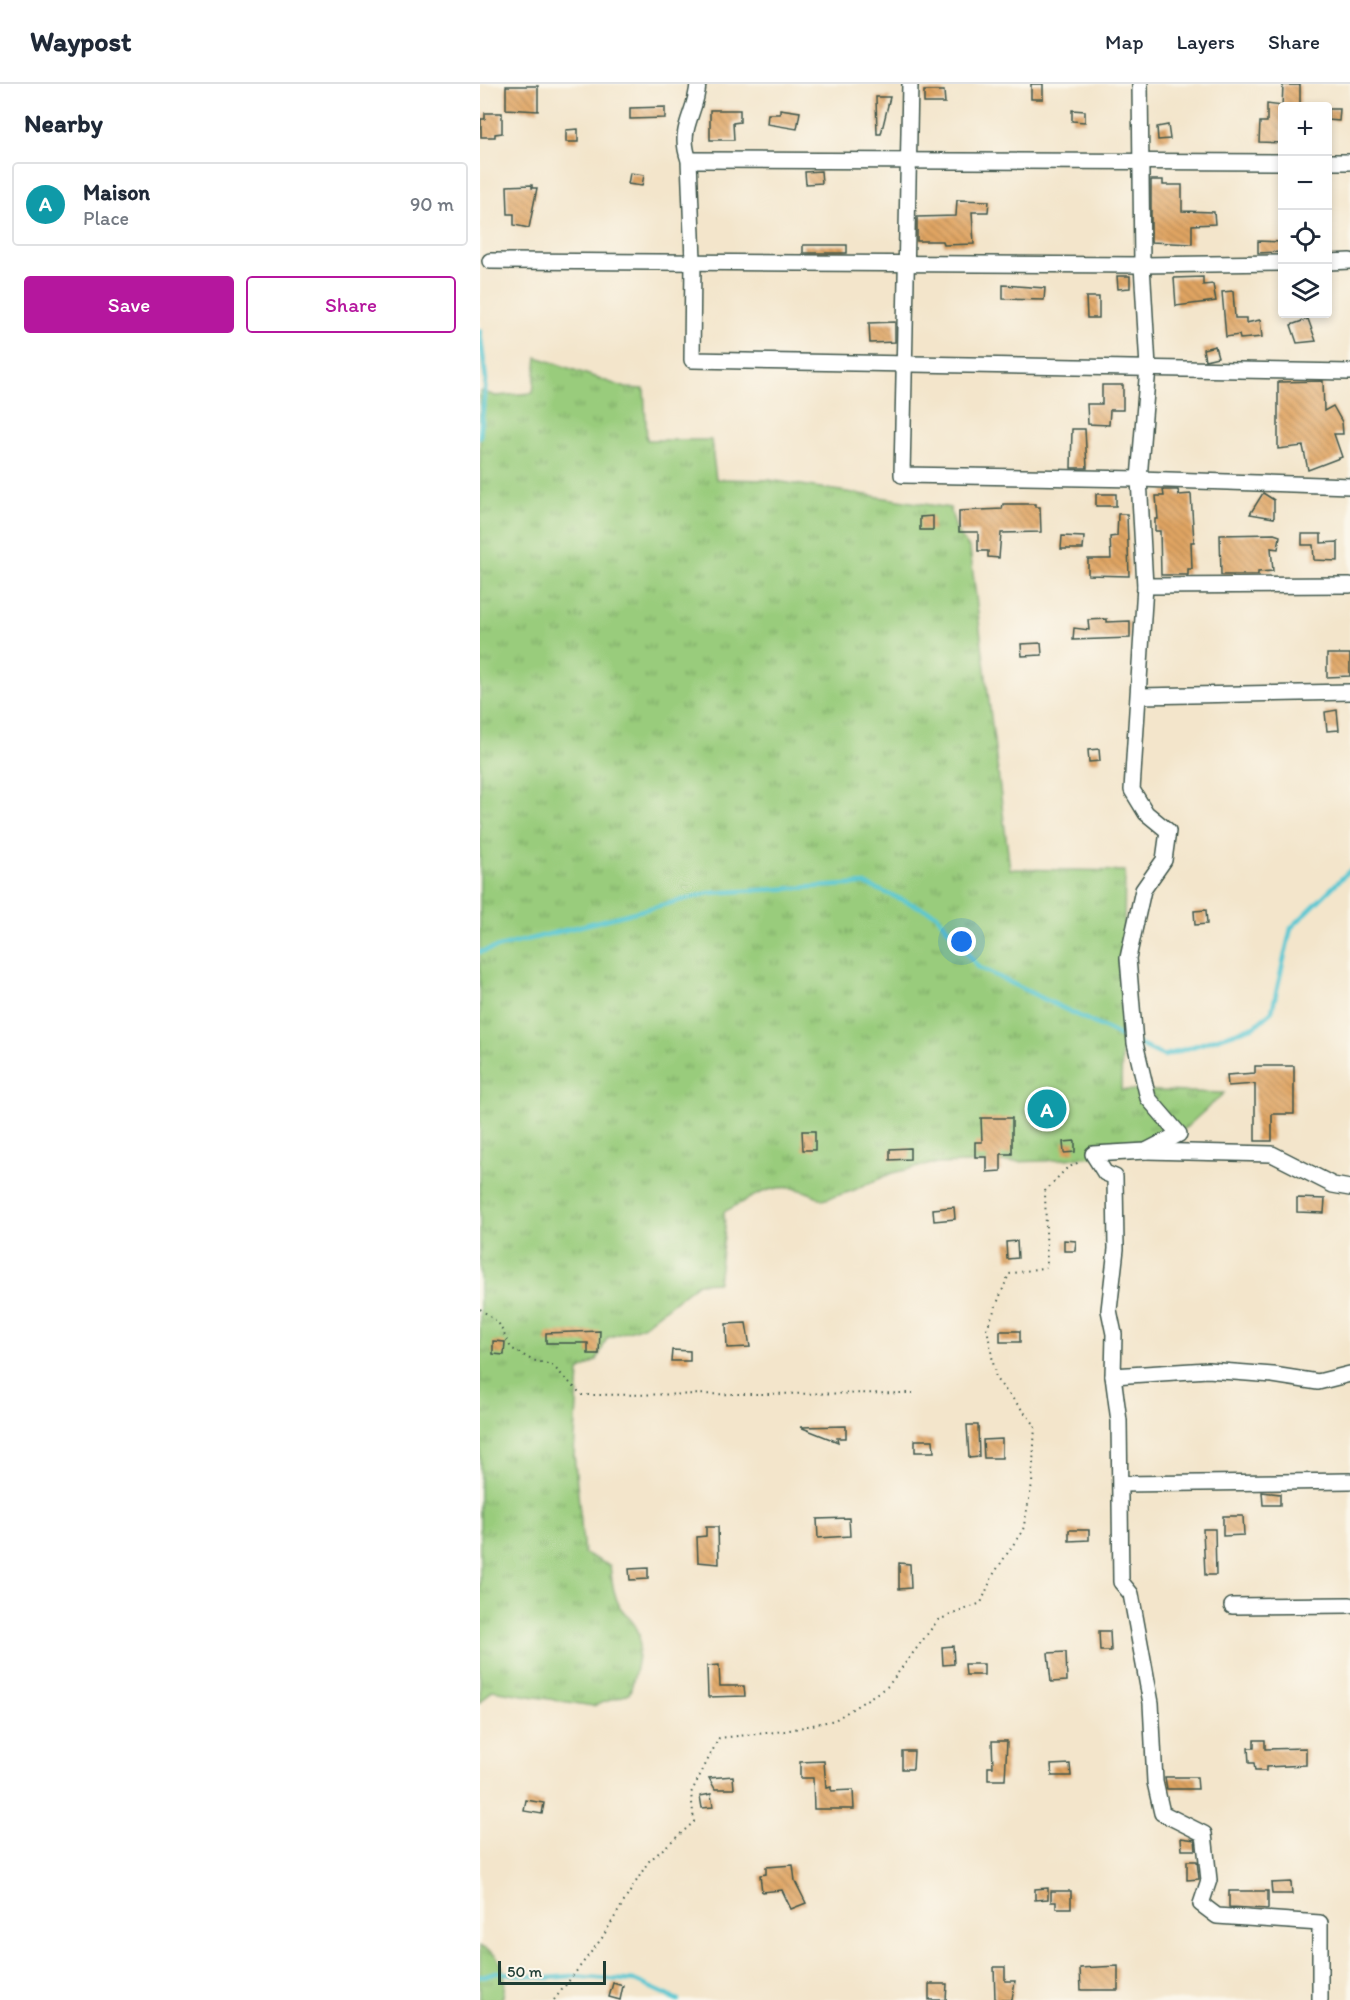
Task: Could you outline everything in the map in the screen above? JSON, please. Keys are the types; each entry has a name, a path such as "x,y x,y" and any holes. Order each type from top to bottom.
{"street":[{"path":"698,84 697,101 684,129 684,146 689,160 693,260 692,360 1350,372"},
{"path":"910,84 902,475 1139,479 1350,486"},
{"path":"1140,84 1142,266 1148,367 1139,479 1145,586 1140,696 1132,789 1146,813 1168,831 1164,860 1143,890 1128,958 1139,1066 1148,1098 1179,1134 1146,1151"},
{"path":"689,160 1278,162"},
{"path":"1332,162 1350,162"},
{"path":"490,261 693,260 1142,266 1278,263"},
{"path":"1332,262 1350,261"},
{"path":"1145,586 1350,585"},
{"path":"1140,696 1350,692"},
{"path":"1320,2000 1320,1923 1217,1916 1202,1904 1209,1880 1204,1834 1162,1813 1155,1782 1151,1703 1131,1594 1121,1582 1119,1421 1113,1376 1114,1334 1109,1310 1116,1249 1115,1177 1105,1173 1093,1154 1146,1151 1272,1154 1334,1185 1350,1188"},
{"path":"1113,1376 1208,1371 1274,1375 1318,1382 1350,1374"},
{"path":"1121,1484 1350,1481"},
{"path":"1232,1606 1350,1605"}],"path":[{"path":"554,2000 602,1938 648,1862 694,1822 691,1793 719,1738 785,1731 835,1720 888,1686 938,1620 967,1611 981,1603 993,1575 1023,1530 1032,1484 1035,1425 996,1379 987,1328 1009,1274 1047,1267 1045,1191 1066,1169 1093,1154"},
{"path":"480,1309 498,1322 511,1348 532,1360 552,1365 582,1395 917,1393"}],"green space":[{"path":"537,357 626,388 644,389 647,440 711,440 716,479 769,480 950,508 957,532 970,549 1010,869 1125,871 1121,1090 1224,1093 1179,1134 1146,1151 1045,1161 931,1164 892,1173 852,1191 823,1200 796,1189 772,1189 724,1212 725,1228 718,1282 698,1283 643,1326 607,1338 597,1360 579,1371 574,1454 584,1553 610,1566 618,1602 636,1626 639,1634 637,1664 629,1694 593,1706 492,1690 480,1703 480,391 496,396 533,393"},
{"path":"480,1947 495,1955 503,1968 505,1984 502,2000 480,2000"}],"building":[{"path":"1031,84 1043,84 1043,99 1031,99"},
{"path":"1283,85 1300,85 1300,102 1282,102"},
{"path":"506,86 538,86 538,111 506,109"},
{"path":"924,91 944,91 945,103 924,103"},
{"path":"876,97 890,97 881,134 877,134"},
{"path":"1267,104 1278,105 1278,143 1259,142 1260,122 1267,122"},
{"path":"665,107 665,118 630,119 630,108"},
{"path":"780,109 800,112 797,129 767,124 768,114 780,114"},
{"path":"1332,109 1340,109 1339,121 1332,120"},
{"path":"710,110 740,110 740,122 733,123 734,140 710,140"},
{"path":"1072,110 1085,111 1085,122 1072,121"},
{"path":"485,113 502,113 502,133 495,134 495,137 481,137 481,119 485,119"},
{"path":"1168,125 1170,139 1158,140 1157,127"},
{"path":"578,129 578,142 566,142 566,130"},
{"path":"821,171 822,183 806,184 805,172"},
{"path":"630,173 644,175 642,186 628,184"},
{"path":"1151,180 1163,180 1163,185 1182,185 1182,211 1214,212 1215,224 1192,225 1192,244 1151,242"},
{"path":"532,185 532,188 537,188 529,228 514,225 514,214 508,214 507,186"},
{"path":"957,200 989,201 988,212 972,212 974,244 944,245 943,241 917,241 917,217 956,216"},
{"path":"1258,241 1278,242 1278,252 1258,253"},
{"path":"803,245 847,245 847,253 803,253"},
{"path":"1117,276 1130,276 1130,288 1118,289"},
{"path":"1203,277 1203,285 1213,284 1216,301 1176,306 1174,278"},
{"path":"1003,285 1045,288 1044,300 1003,299"},
{"path":"1233,291 1235,318 1246,318 1246,323 1260,320 1262,337 1240,339 1239,335 1226,337 1222,292"},
{"path":"1086,297 1099,297 1099,318 1087,318"},
{"path":"1308,319 1316,341 1297,343 1291,325"},
{"path":"895,322 895,342 870,343 869,323"},
{"path":"1215,346 1218,357 1205,360 1203,349"},
{"path":"1323,381 1324,411 1333,406 1342,422 1343,434 1334,434 1342,457 1308,470 1303,446 1278,449 1278,382"},
{"path":"1102,385 1123,385 1123,410 1110,410 1109,425 1088,424 1087,404 1102,404"},
{"path":"1072,429 1085,429 1087,468 1071,468"},
{"path":"1163,490 1178,490 1179,495 1191,494 1194,542 1191,542 1192,569 1188,569 1188,575 1161,575 1160,531 1155,531 1155,519 1158,519 1156,496 1164,496"},
{"path":"1263,493 1274,500 1274,518 1250,514"},
{"path":"1096,494 1116,494 1116,506 1096,506"},
{"path":"1003,504 1035,504 1035,507 1040,507 1041,532 1001,533 999,558 988,557 988,551 978,551 978,532 959,532 959,511 1002,509"},
{"path":"1118,514 1127,514 1129,576 1088,575 1088,559 1111,559 1110,537 1117,536"},
{"path":"933,516 933,530 920,530 920,517"},
{"path":"1274,534 1280,536 1278,549 1271,548 1273,571 1258,572 1258,575 1221,575 1220,535"},
{"path":"1302,534 1321,534 1321,543 1338,542 1338,561 1314,560 1313,545 1302,545"},
{"path":"1062,536 1084,537 1083,549 1061,549"},
{"path":"1107,619 1107,622 1130,621 1130,638 1073,640 1074,628 1089,630 1088,620"},
{"path":"1041,643 1042,655 1022,656 1021,644"},
{"path":"1327,654 1350,654 1350,676 1327,677"},
{"path":"1337,710 1339,730 1327,731 1325,712"},
{"path":"1099,749 1100,761 1089,762 1088,750"},
{"path":"1206,910 1207,924 1195,925 1194,911"},
{"path":"1255,1066 1294,1066 1294,1114 1272,1114 1272,1141 1255,1141 1255,1084 1228,1086 1227,1075 1255,1073"},
{"path":"1059,1100 1060,1115 1034,1117 1033,1102"},
{"path":"981,1118 1012,1118 1012,1154 1001,1154 1001,1171 987,1172 987,1157 975,1157 975,1142 982,1142"},
{"path":"802,1131 815,1131 815,1150 803,1150"},
{"path":"1075,1141 1075,1152 1064,1153 1063,1142"},
{"path":"910,1148 910,1159 890,1160 890,1149"},
{"path":"1297,1198 1325,1199 1324,1213 1297,1212"},
{"path":"954,1207 955,1219 934,1221 933,1209"},
{"path":"1064,1240 1076,1241 1075,1251 1064,1251"},
{"path":"1017,1241 1018,1258 1007,1259 1006,1242"},
{"path":"746,1323 750,1347 727,1348 726,1324"},
{"path":"600,1331 599,1354 588,1354 588,1343 546,1343 546,1333"},
{"path":"1000,1331 1020,1331 1020,1342 1000,1342"},
{"path":"493,1341 505,1342 504,1355 493,1354"},
{"path":"672,1350 690,1351 690,1361 671,1361"},
{"path":"967,1425 978,1425 979,1457 969,1458"},
{"path":"846,1426 846,1438 837,1438 838,1442 800,1427"},
{"path":"1002,1439 1002,1458 984,1458 983,1440"},
{"path":"915,1440 933,1440 934,1452 915,1452"},
{"path":"1262,1492 1280,1494 1280,1505 1263,1505"},
{"path":"1223,1516 1243,1516 1244,1535 1223,1536"},
{"path":"849,1518 850,1536 818,1538 817,1519"},
{"path":"706,1527 718,1527 719,1564 698,1562 697,1537 706,1536"},
{"path":"1203,1529 1215,1529 1216,1575 1205,1575"},
{"path":"1069,1530 1089,1530 1089,1540 1069,1541"},
{"path":"899,1563 910,1564 911,1588 899,1589"},
{"path":"648,1568 648,1579 630,1580 629,1569"},
{"path":"1099,1631 1110,1631 1111,1651 1100,1651"},
{"path":"953,1646 954,1664 943,1665 942,1647"},
{"path":"1066,1652 1067,1681 1051,1682 1048,1653"},
{"path":"965,1664 984,1664 984,1675 966,1675"},
{"path":"719,1665 720,1686 744,1686 745,1696 708,1697 707,1666"},
{"path":"1254,1740 1265,1740 1265,1749 1306,1748 1306,1765 1266,1767 1266,1771 1255,1771 1254,1763 1249,1763 1248,1748 1254,1748"},
{"path":"992,1741 1007,1741 1005,1780 988,1780 988,1767 993,1767"},
{"path":"902,1751 914,1751 913,1769 902,1769"},
{"path":"824,1761 826,1788 831,1787 831,1791 853,1790 854,1809 814,1809 813,1778 800,1778 800,1762"},
{"path":"1070,1764 1071,1776 1052,1776 1051,1765"},
{"path":"733,1776 734,1789 715,1789 709,1778"},
{"path":"1165,1777 1197,1777 1198,1789 1167,1789"},
{"path":"711,1794 713,1807 702,1808 700,1796"},
{"path":"526,1800 544,1803 542,1814 524,1811"},
{"path":"1181,1838 1195,1840 1196,1850 1182,1850"},
{"path":"1187,1861 1197,1861 1199,1879 1187,1880"},
{"path":"793,1865 795,1881 806,1903 791,1909 782,1890 762,1892 760,1875 766,1874 766,1867"},
{"path":"1291,1882 1292,1894 1272,1894 1271,1883"},
{"path":"1048,1888 1048,1899 1035,1900 1035,1889"},
{"path":"1051,1891 1071,1891 1071,1908 1056,1908 1056,1902 1051,1902"},
{"path":"1229,1891 1268,1891 1268,1909 1229,1907"},
{"path":"1118,1966 1118,1990 1081,1990 1080,1968"},
{"path":"994,1967 1005,1967 1005,1981 1015,1981 1012,2000 995,2000"},
{"path":"613,1983 623,1986 620,2000 609,1997"},
{"path":"929,1984 947,1984 946,2000 929,2000"}],"waterway":[{"path":"480,331 486,380 480,437"},
{"path":"1138,1044 1164,1056 1255,1026 1272,1011 1291,928 1350,870"},
{"path":"480,952 709,893 865,884 936,914 978,967 1131,1041"},
{"path":"480,1977 496,1972 548,1978 572,1976 636,1981 678,2000"}],"place":[{"name":"Maison","path":"1047,1109"}]}
